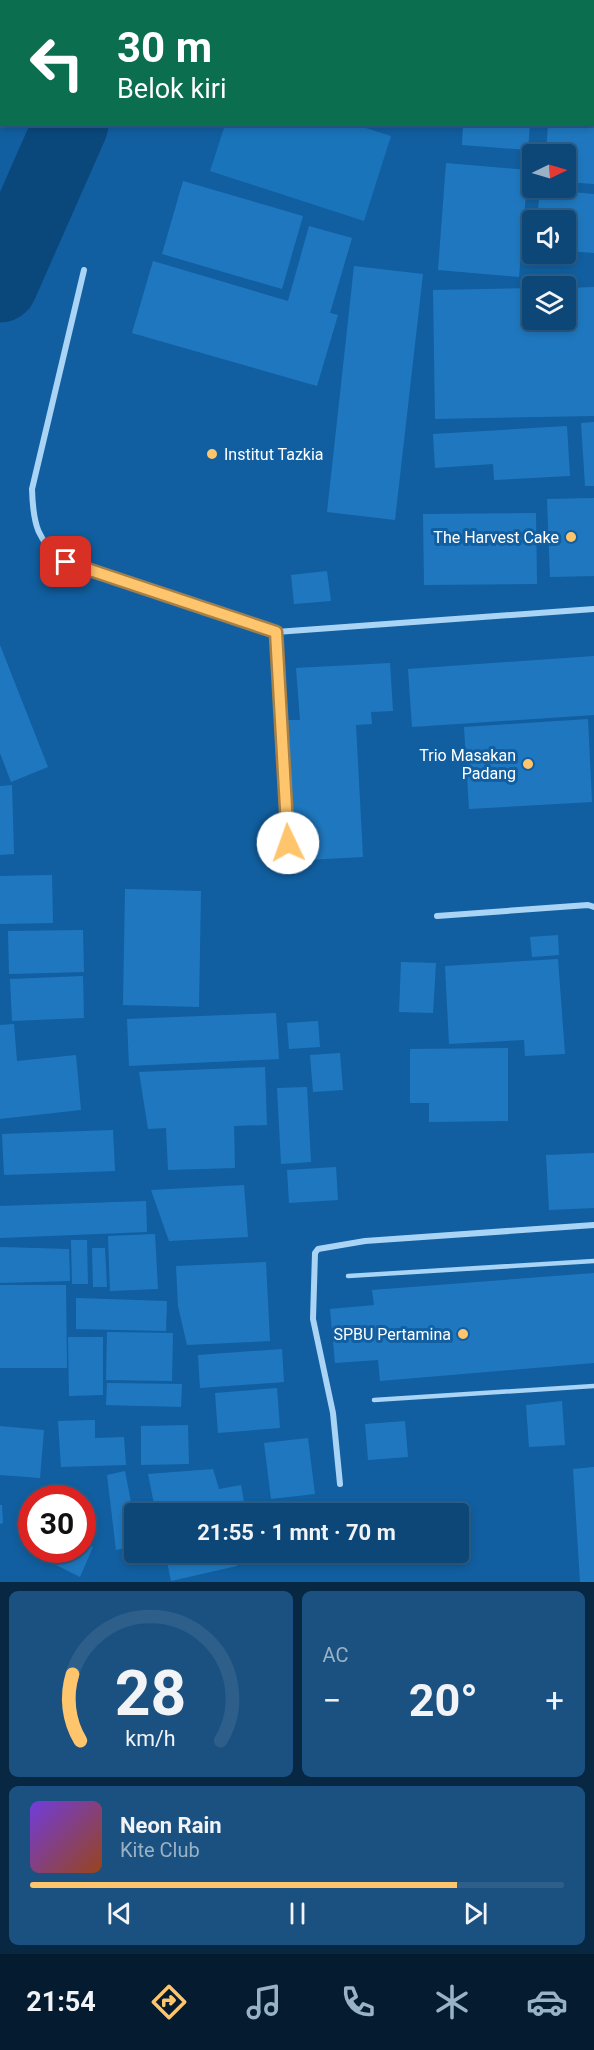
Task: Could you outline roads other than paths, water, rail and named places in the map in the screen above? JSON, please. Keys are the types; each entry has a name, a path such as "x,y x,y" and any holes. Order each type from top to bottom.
{"street":[{"path":"84,270 32,489 33,513 38,533 50,551 66,562 276,632 594,609"},
{"path":"276,632 288,843"},
{"path":"437,916 588,905 594,907"},
{"path":"340,1484 333,1413 313,1319 312,1287 315,1253 318,1249 365,1241 594,1225"}],"lane":[{"path":"348,1276 594,1261"},
{"path":"374,1400 594,1386"}],"waterway":[{"path":"0,285 70,126"}],"place":[{"name":"Institut Tazkia","path":"212,454"},
{"name":"The Harvest Cake","path":"571,537"},
{"name":"Trio Masakan Padang","path":"528,764"},
{"name":"SPBU Pertamina","path":"463,1334"}]}
